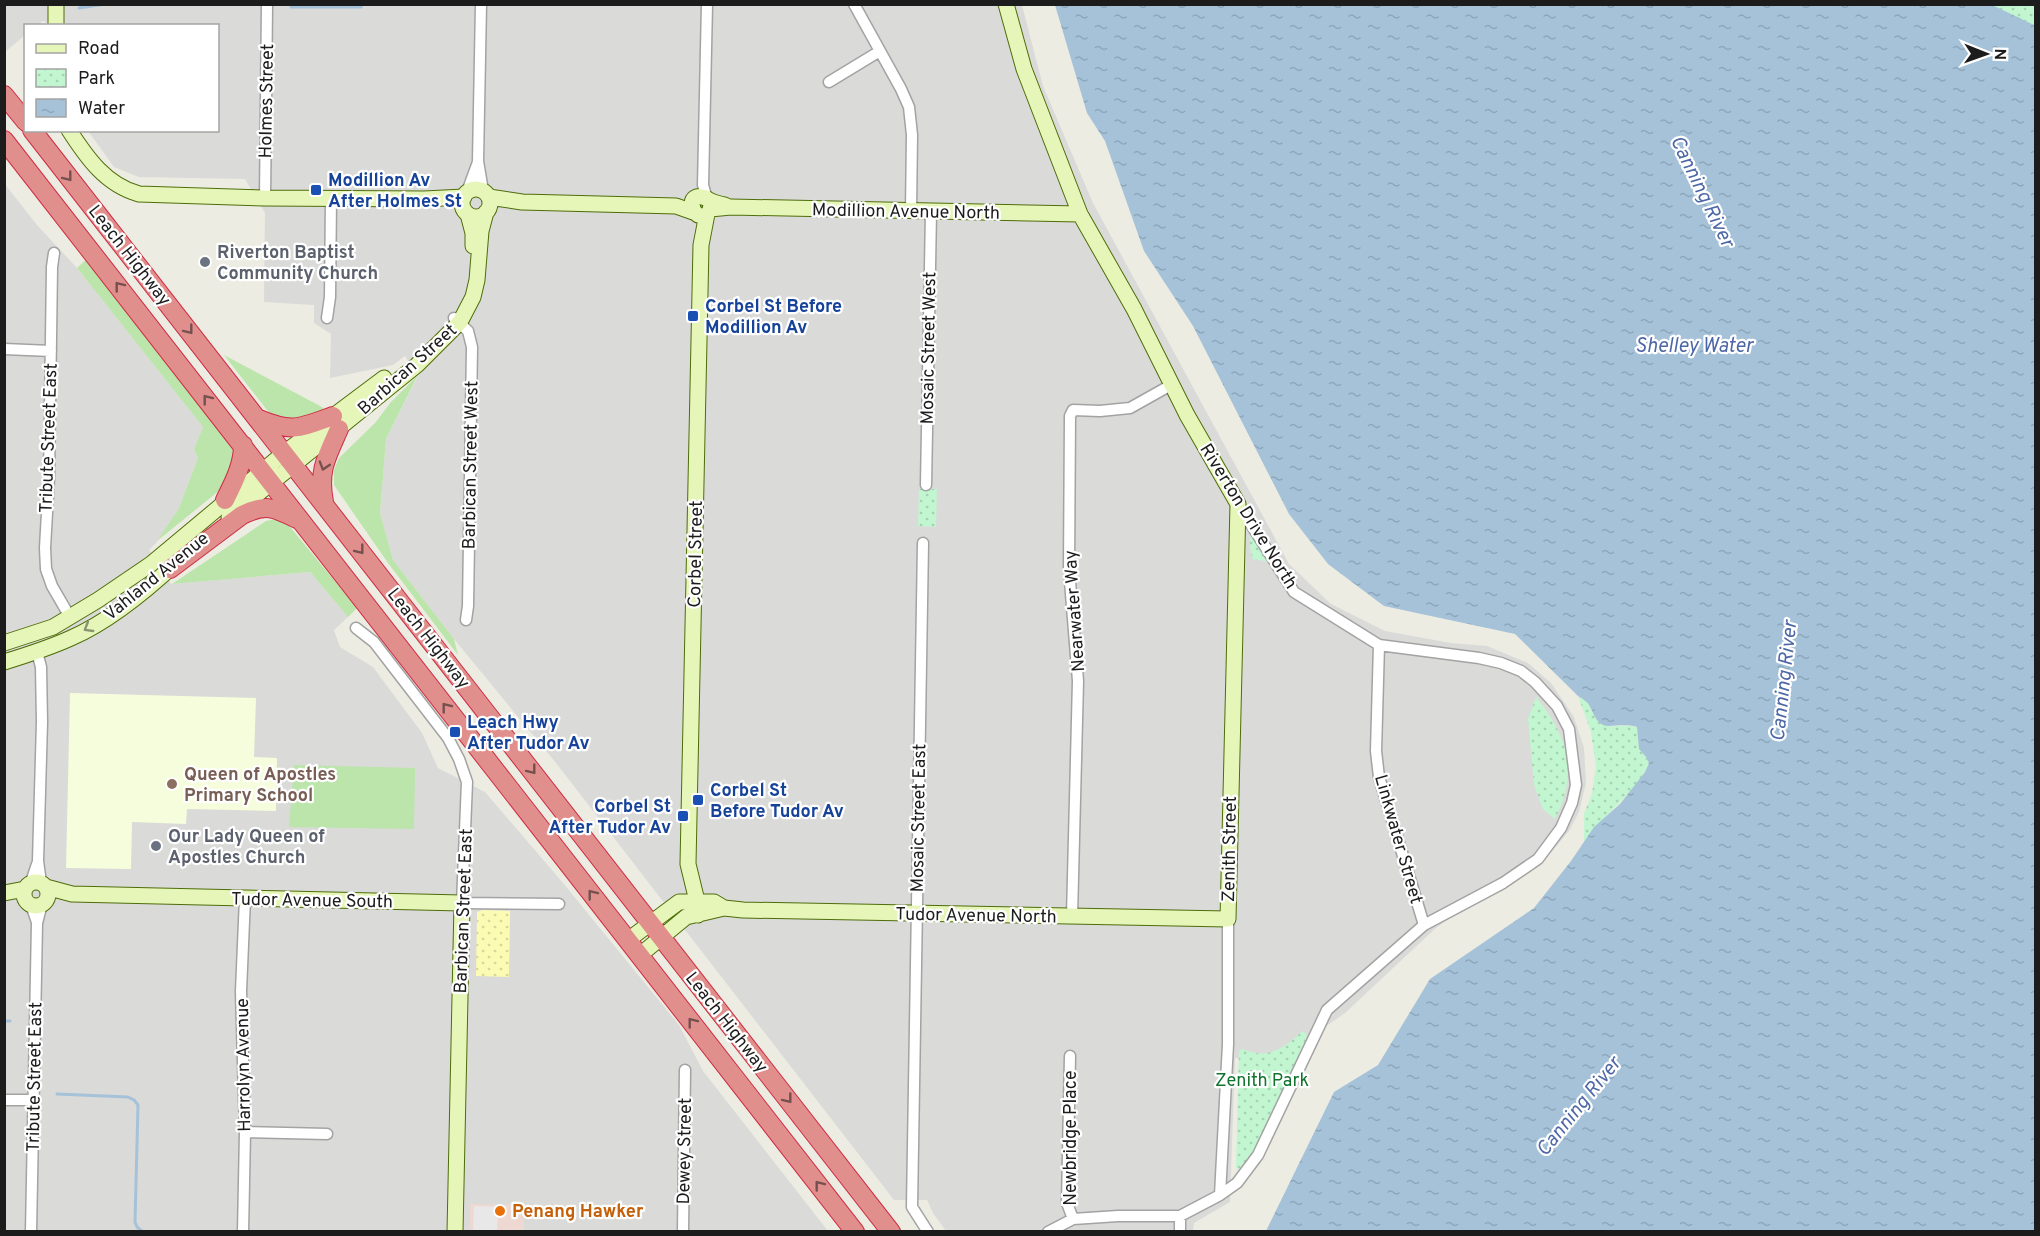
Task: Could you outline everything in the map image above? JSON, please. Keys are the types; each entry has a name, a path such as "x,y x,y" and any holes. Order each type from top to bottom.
{"highway":[{"path":"4,95 24,120"},
{"name":"Leach Highway","path":"34,132 891,1232"},
{"name":"Leach Highway","path":"4,140 855,1232"},
{"path":"258,418 291,429 336,423 321,478 325,504"},
{"path":"225,500 242,460 243,445"},
{"path":"170,569 252,510 277,508 302,522"}],"street":[{"path":"56,4 56,24"},
{"name":"Holmes Street","path":"265,198 267,4"},
{"path":"481,4 478,161 487,202"},
{"name":"Corbel Street","path":"694,911 688,864 707,4"},
{"path":"854,4 909,107 912,135 911,211"},
{"name":"Riverton Drive North","path":"1006,4 1024,69 1080,214 1134,309 1171,385 1238,504 1294,592 1379,645 1479,658 1521,671 1548,694 1557,706 1569,729 1571,739 1576,785 1572,802 1561,828 1538,860 1503,883 1424,925 1327,1010 1258,1155 1237,1183 1220,1195 1180,1216"},
{"path":"829,82 880,51"},
{"path":"70,132 83,152 114,184 139,194 424,199 466,203 475,216 487,202"},
{"path":"466,203 478,161"},
{"path":"466,203 475,189 487,202"},
{"path":"327,318 330,297 331,198"},
{"name":"Modillion Avenue North","path":"487,202 676,206 701,204 731,207 1080,214"},
{"name":"Barbican Street","path":"288,459 336,423 457,320 473,297 487,202"},
{"name":"Barbican Street","path":"457,320 468,289 471,270 473,233 466,203"},
{"name":"Mosaic Street West","path":"926,485 931,212"},
{"name":"Tribute Street East","path":"54,253 49,478 45,548 46,569 52,586 70,617"},
{"name":"Barbican Street West","path":"457,320 468,331 472,347 466,620"},
{"path":"4,349 51,351"},
{"name":"Nearwater Way","path":"1072,916 1078,681 1069,569 1071,416 1073,410 1100,411 1130,408 1171,385"},
{"name":"Vahland Avenue","path":"4,662 37,652 73,637 133,598 170,569 267,476 288,459"},
{"name":"Vahland Avenue","path":"4,643 53,627 70,617 151,564 225,500 267,476"},
{"name":"Zenith Street","path":"1220,1195 1228,1044 1228,919 1238,504"},
{"name":"Mosaic Street East","path":"923,543 915,914 912,1207 928,1232"},
{"name":"Barbican Street East","path":"356,628 374,642 448,738 467,782 462,903 456,1232"},
{"name":"Linkwater Street","path":"1379,645 1376,751 1379,777 1424,925"},
{"name":"Tribute Street East","path":"31,1232 38,923 36,894 42,722 42,683 37,652"},
{"name":"Corbel Street","path":"680,902 683,878 688,864"},
{"name":"Tudor Avenue South","path":"6,893 559,904"},
{"name":"Harrolyn Avenue","path":"243,1232 245,1132 242,995 245,898"},
{"path":"628,940 680,902 694,911"},
{"name":"Tudor Avenue North","path":"640,955 694,911 724,908 754,911 1228,919"},
{"name":"Newbridge Place","path":"1070,1056 1067,1203 1072,1220"},
{"name":"Dewey Street","path":"683,1232 685,1070"},
{"path":"4,1100 34,1100"},
{"path":"245,1132 327,1134"},
{"path":"1048,1232 1072,1220 1118,1216 1180,1216 1180,1232"}],"shaded area":[{"path":"5,4 1022,5 1043,86 1093,203 1289,564 1331,604 1385,631 1451,643 1487,646 1528,663 1551,683 1574,717 1584,748 1586,783 1579,812 1569,831 1541,864 1517,881 1461,911 1437,927 1345,1013 1295,1048 1262,1059 1235,1058 1230,1202 1194,1223 1193,1231 946,1231 927,1200 894,1200 556,763 454,639 393,560 380,513 386,439 418,376 405,356 393,365 330,378 331,334 314,323 314,305 264,302 265,213 245,179 139,177 114,167 89,132 219,132 219,24 49,24 43,21 38,24 24,24 24,36 5,52"},
{"path":"4,183 37,225 77,268 203,427 194,449 198,458 179,508 149,550 171,584 310,572 348,617 334,630 340,647 373,667 422,733 438,768 485,792 563,883 679,1025 703,1071 828,1231 5,1231"},
{"path":"89,257 237,447 231,471 220,490 157,541 179,508 198,458 194,449 203,427 77,268"},
{"path":"224,355 322,407 325,412 305,421 274,417"},
{"path":"418,375 386,439 380,513 393,560 454,639 458,655 388,563 334,485 334,470 339,458 375,423 391,402"},
{"path":"276,519 286,522 357,608 348,617 310,572 172,584 266,521"},
{"name":"Queen of Apostles Primary School","path":"70,693 256,698 254,757 277,758 276,811 187,809 186,824 132,822 131,869 66,868"},
{"path":"294,765 415,768 414,829 289,827"},
{"path":"470,1204 524,1205 524,1231 470,1232"},
{"path":"474,1206 498,1207 497,1231 473,1231"}],"sand":[{"path":"483,910 510,911 509,977 476,976 477,912"}],"green space":[{"path":"1990,5 2035,5 2035,26"},
{"path":"919,489 937,489 936,527 918,526"},
{"path":"1251,518 1279,568 1265,561 1252,559"},
{"path":"1578,696 1587,702 1596,718 1604,725 1637,727 1639,749 1649,763 1627,795 1584,843 1584,814 1592,793 1596,767 1591,732"},
{"path":"1536,697 1556,726 1566,755 1567,786 1555,819 1543,809 1534,785 1528,719"},
{"name":"Zenith Park","path":"1303,1031 1307,1035 1305,1045 1284,1092 1253,1151 1237,1170 1239,1051 1242,1049 1268,1053 1275,1051"}],"water":[{"name":"Shelley Water","path":"1990,4 2036,26 2035,1231 1266,1231 1334,1092 1378,1065 1430,979 1534,908 1594,827 1620,804 1645,772 1649,763 1639,749 1637,727 1608,726 1601,723 1587,702 1578,696 1515,634 1384,606 1328,564 1289,514 1193,326 1144,251 1105,141 1087,113 1055,5"}],"waterway":[{"path":"79,8 105,4"},
{"path":"291,7 361,7 362,4"},
{"path":"4,1021 10,1021"},
{"path":"57,1094 128,1097 138,1105 135,1222 143,1232"}],"place":[{"name":"Modillion Av After Holmes St","path":"316,190"},
{"name":"Riverton Baptist Community Church","path":"205,262"},
{"name":"Corbel St Before Modillion Av","path":"693,316"},
{"name":"Leach Hwy After Tudor Av","path":"455,732"},
{"name":"Queen of Apostles Primary School","path":"172,784"},
{"name":"Corbel St Before Tudor Av","path":"698,800"},
{"name":"Corbel St After Tudor Av","path":"683,816"},
{"name":"Our Lady Queen of Apostles Church","path":"156,846"},
{"name":"Penang Hawker","path":"500,1211"}],"water label":[{"name":"Canning River","path":"1703,191"},
{"name":"Canning River","path":"1783,681"},
{"name":"Canning River","path":"1578,1106"}]}
